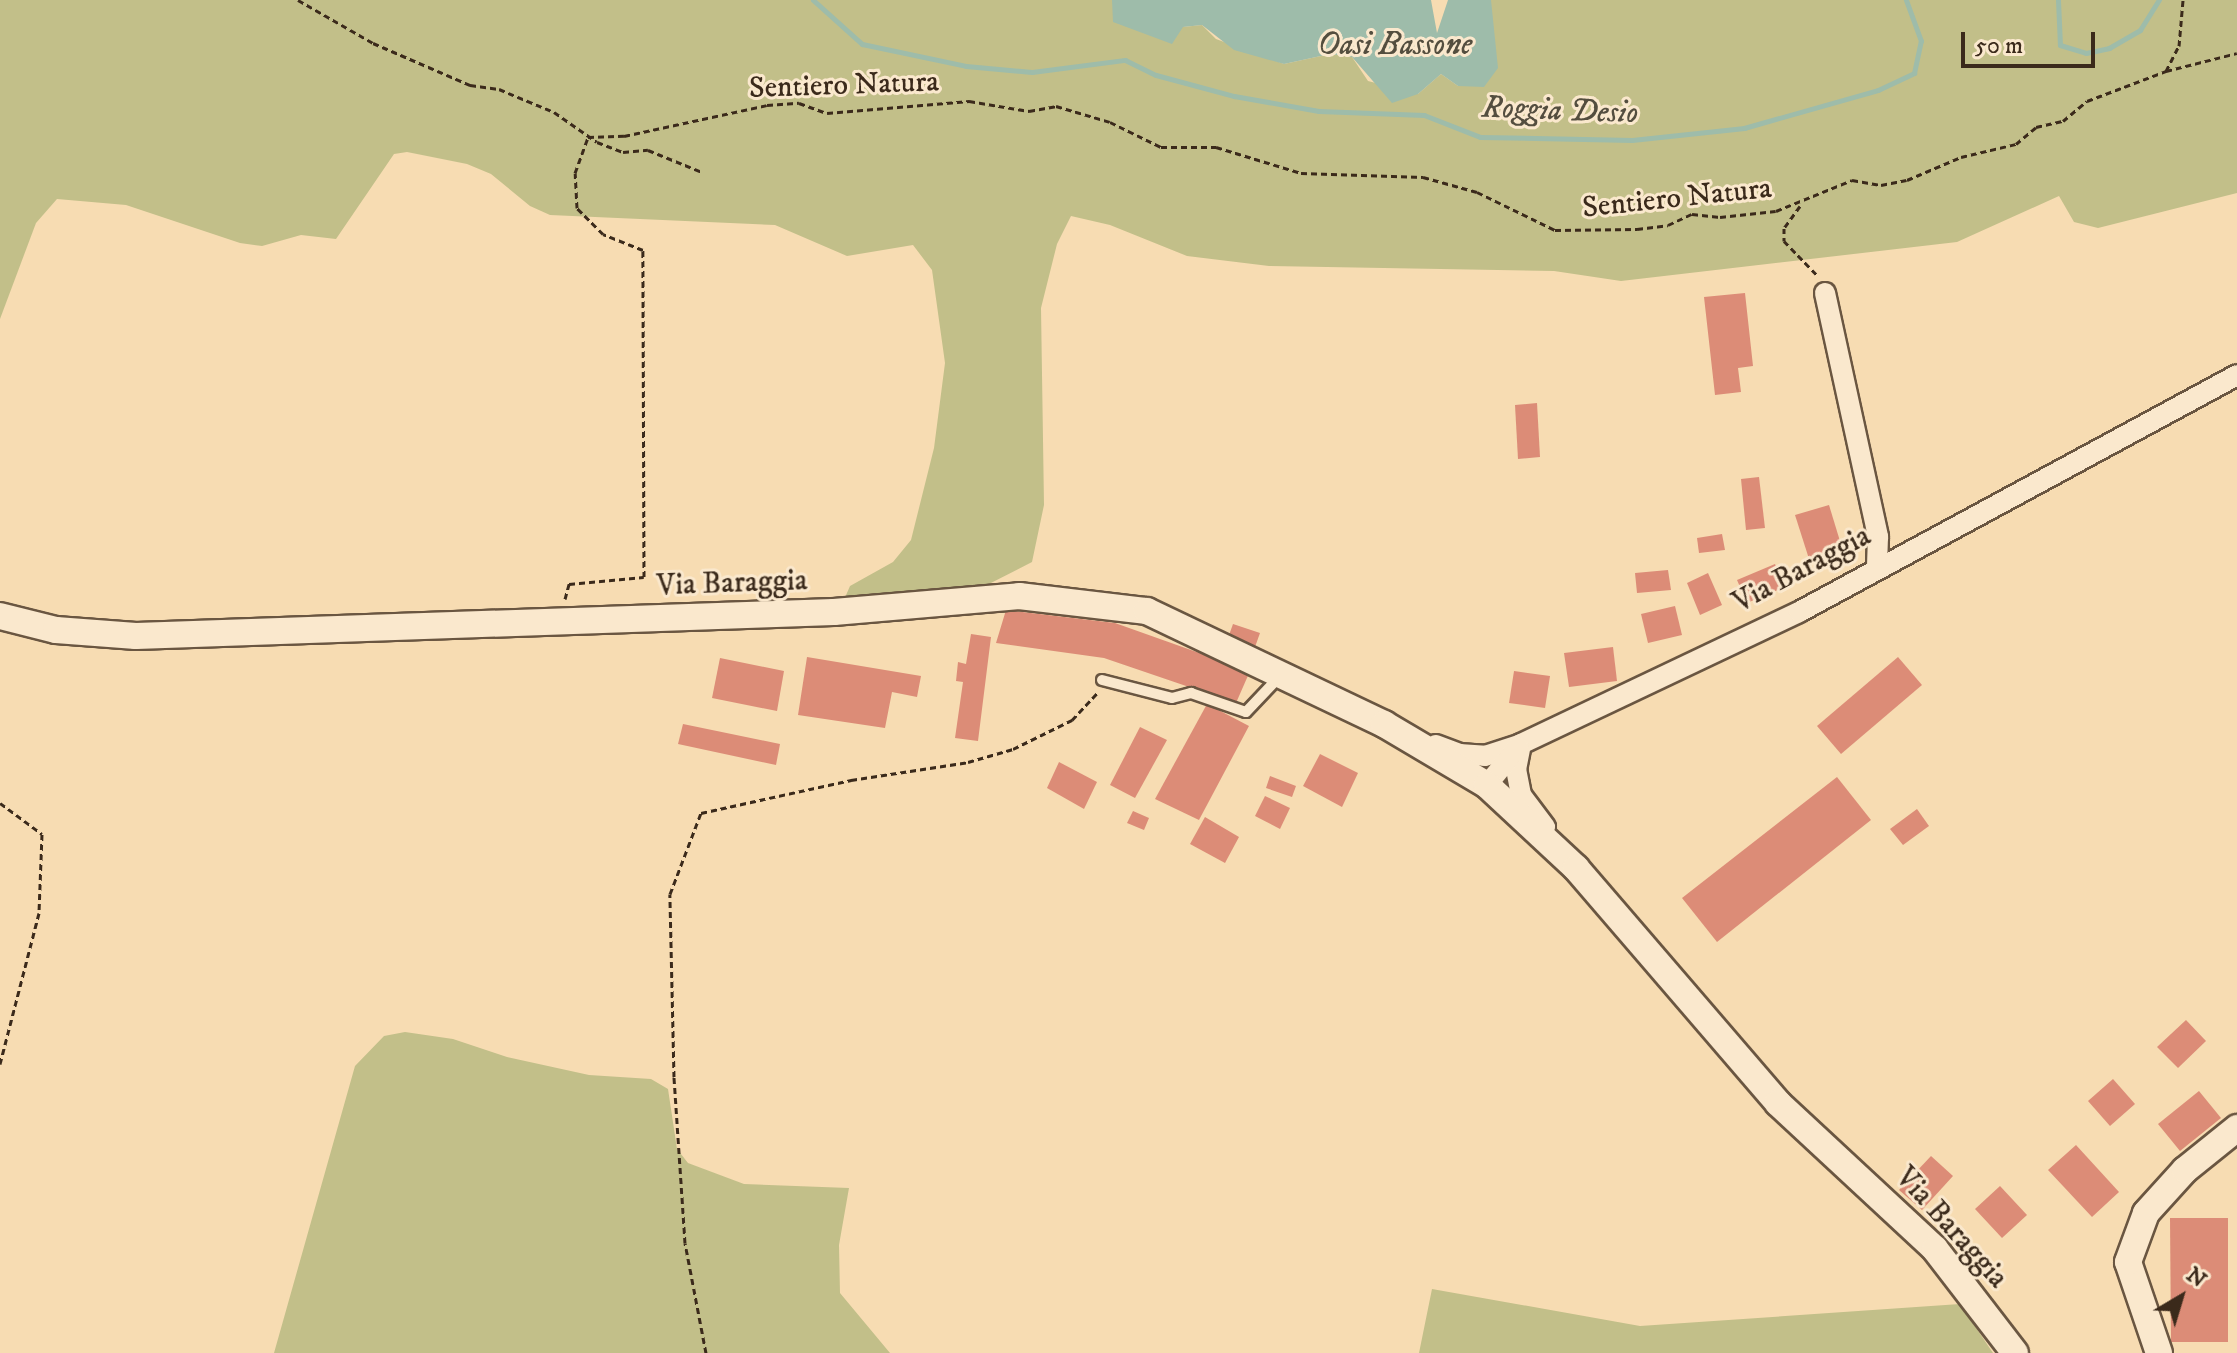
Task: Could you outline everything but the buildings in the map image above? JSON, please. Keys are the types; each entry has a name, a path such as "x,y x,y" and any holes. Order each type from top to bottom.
{"street":[{"path":"1825,293 1878,537 1877,566"},
{"name":"Via Baraggia","path":"0,616 56,630 136,636 834,612 1019,596 1147,611 1384,724 1459,754 1485,756 1521,744 1799,612 1877,566 2237,375"},
{"name":"Via Baraggia","path":"1384,724 1487,785 1572,865 1778,1103 1935,1249 2015,1353"},
{"path":"1487,785 1521,744"},
{"path":"1521,744 1516,769 1521,795 1572,865"},
{"path":"2159,1353 2128,1262 2146,1213 2185,1170 2237,1128"}],"lane":[{"path":"1102,680 1172,698 1191,693 1246,712 1281,675"}],"path":[{"path":"298,0 373,43 470,85 499,89 525,104 554,112 588,137 623,152 648,150 702,172"},
{"path":"2166,71 2179,46 2183,0"},
{"name":"Sentiero Natura","path":"588,137 624,136 767,105 799,103 827,113 969,101 1029,111 1056,106 1110,122 1161,147 1216,147 1301,173 1423,177 1477,192 1555,230 1637,229 1668,225 1692,214 1720,217 1801,204 1826,188 1852,180 1881,185 1907,180 1961,157 2016,144 2036,127 2063,121 2087,101 2166,71 2237,53"},
{"path":"559,622 569,584 644,577 643,250 603,234 577,208 575,173 588,137"},
{"path":"1801,204 1784,228 1784,241 1815,270 1825,293"},
{"path":"706,1353 685,1243 674,1077 670,894 701,813 968,762 1013,749 1072,720 1095,699 1102,680"},
{"path":"0,803 42,834 39,913 0,1064"}],"shaded area":[{"path":"0,0 1112,0 1183,27 1202,25 1216,39 1284,64 1330,54 1352,57 1368,81 1418,94 1441,74 1458,86 1491,0 2237,0 2237,193 2098,228 2074,222 2059,196 1957,242 1621,281 1554,271 1269,266 1187,256 1110,225 1071,216 1057,244 1041,308 1044,505 1032,562 981,588 837,616 850,586 893,562 911,540 934,448 945,363 932,270 913,245 847,256 775,225 550,215 530,206 491,174 467,164 407,152 394,154 336,239 301,235 262,246 240,243 126,205 57,199 36,223 0,319"},
{"path":"405,1032 453,1039 507,1057 589,1075 651,1079 668,1089 677,1149 688,1163 744,1184 849,1188 839,1245 840,1293 890,1353 274,1353 355,1066 384,1036"},
{"path":"1432,1289 1640,1326 1960,1304 1993,1353 1419,1353"}],"water":[{"name":"Oasi Bassone","path":"1112,0 1431,0 1437,33 1448,0 1491,0 1498,68 1484,87 1458,86 1441,74 1418,94 1392,103 1352,57 1330,54 1284,64 1234,50 1202,25 1183,27 1172,44 1113,22"}],"waterway":[{"name":"Roggia Desio","path":"813,0 862,44 966,66 1032,72 1125,60 1156,75 1234,96 1319,111 1424,115 1480,137 1632,140 1744,128 1878,90 1914,73 1921,41 1906,0"},
{"name":"Roggia Desio","path":"2058,0 2060,45 2086,53 2109,48 2140,30 2159,0"}]}
